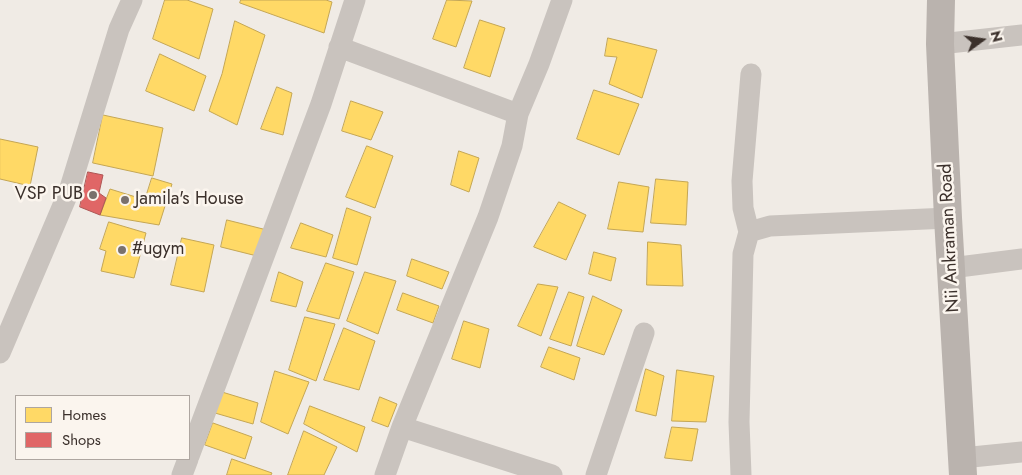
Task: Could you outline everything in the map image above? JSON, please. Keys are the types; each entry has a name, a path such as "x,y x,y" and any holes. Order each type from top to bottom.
{"street":[{"path":"0,353 69,191 119,29 132,0"},
{"path":"190,452 321,104 355,0"},
{"path":"385,475 402,427 488,216 512,146 518,114 539,64 562,0"},
{"name":"Nii Ankraman Road","path":"942,0 940,44 963,466"},
{"path":"940,44 1022,35"},
{"path":"339,47 518,114"},
{"path":"741,475 739,422 743,254 749,232 743,208 742,180 751,74"},
{"path":"749,232 770,226 948,218"},
{"path":"951,268 1022,259"},
{"path":"596,475 644,334"},
{"path":"402,427 552,475"},
{"path":"963,466 1022,452"},
{"path":"182,475 187,460"}],"building: Homes":[{"path":"165,0 187,0 213,9 199,59 153,39"},
{"path":"241,0 326,0 332,2 324,33 240,3"},
{"path":"447,0 472,1 456,47 433,39"},
{"path":"480,20 505,28 490,77 464,68"},
{"path":"235,21 265,35 237,125 209,111 222,74"},
{"path":"608,38 657,50 642,98 609,84 617,57 605,56"},
{"path":"160,54 206,76 194,111 146,91"},
{"path":"277,87 292,93 283,135 261,129"},
{"path":"594,90 639,104 619,155 577,139"},
{"path":"351,101 383,112 371,140 342,131"},
{"path":"103,115 163,128 153,176 93,163"},
{"path":"0,139 38,147 30,186 0,179"},
{"path":"367,146 393,156 375,208 346,197"},
{"path":"459,151 479,158 469,192 451,185"},
{"name":"Jamila's House","path":"152,178 172,184 159,225 100,215 110,189 152,202 155,197 147,194"},
{"path":"656,179 688,182 686,225 651,223"},
{"path":"619,182 649,187 643,232 608,229"},
{"path":"559,202 586,215 566,260 534,247"},
{"path":"347,208 371,217 357,265 333,258"},
{"path":"227,220 267,230 261,257 221,247"},
{"name":"#ugym","path":"109,222 146,233 134,278 101,271 106,251 100,249"},
{"path":"301,223 333,235 326,257 291,248"},
{"path":"182,238 214,245 204,292 171,285"},
{"path":"648,242 681,245 683,286 647,285"},
{"path":"594,252 616,258 611,281 589,274"},
{"path":"412,259 449,272 442,289 407,276"},
{"path":"326,263 354,272 339,319 307,311"},
{"path":"279,272 303,282 296,307 271,301"},
{"path":"365,272 396,281 378,334 347,321"},
{"path":"538,284 558,287 541,336 518,326"},
{"path":"569,292 584,297 571,346 550,339"},
{"path":"403,293 439,306 433,323 397,310"},
{"path":"593,296 622,310 604,355 577,346"},
{"path":"305,317 335,324 316,381 289,370"},
{"path":"464,321 489,329 480,368 452,359"},
{"path":"344,328 375,341 359,390 324,380"},
{"path":"549,347 580,358 574,380 541,367"},
{"path":"646,369 664,376 656,416 636,411"},
{"path":"677,370 714,376 706,422 672,421"},
{"path":"275,371 309,382 288,434 261,422"},
{"path":"222,392 258,403 253,424 215,413"},
{"path":"380,397 397,404 388,427 372,421"},
{"path":"310,406 365,427 357,452 304,424"},
{"path":"213,423 252,437 245,459 205,445"},
{"path":"672,427 698,429 692,461 665,458"},
{"path":"304,431 337,447 324,475 288,475"},
{"path":"232,459 272,473 271,475 227,475"}],"building: Shops":[{"name":"VSP PUB","path":"88,172 103,175 99,193 106,198 100,215 80,207"}],"place":[{"name":"VSP PUB","path":"93,195"},
{"name":"Jamila's House","path":"125,200"},
{"name":"#ugym","path":"122,250"}]}
